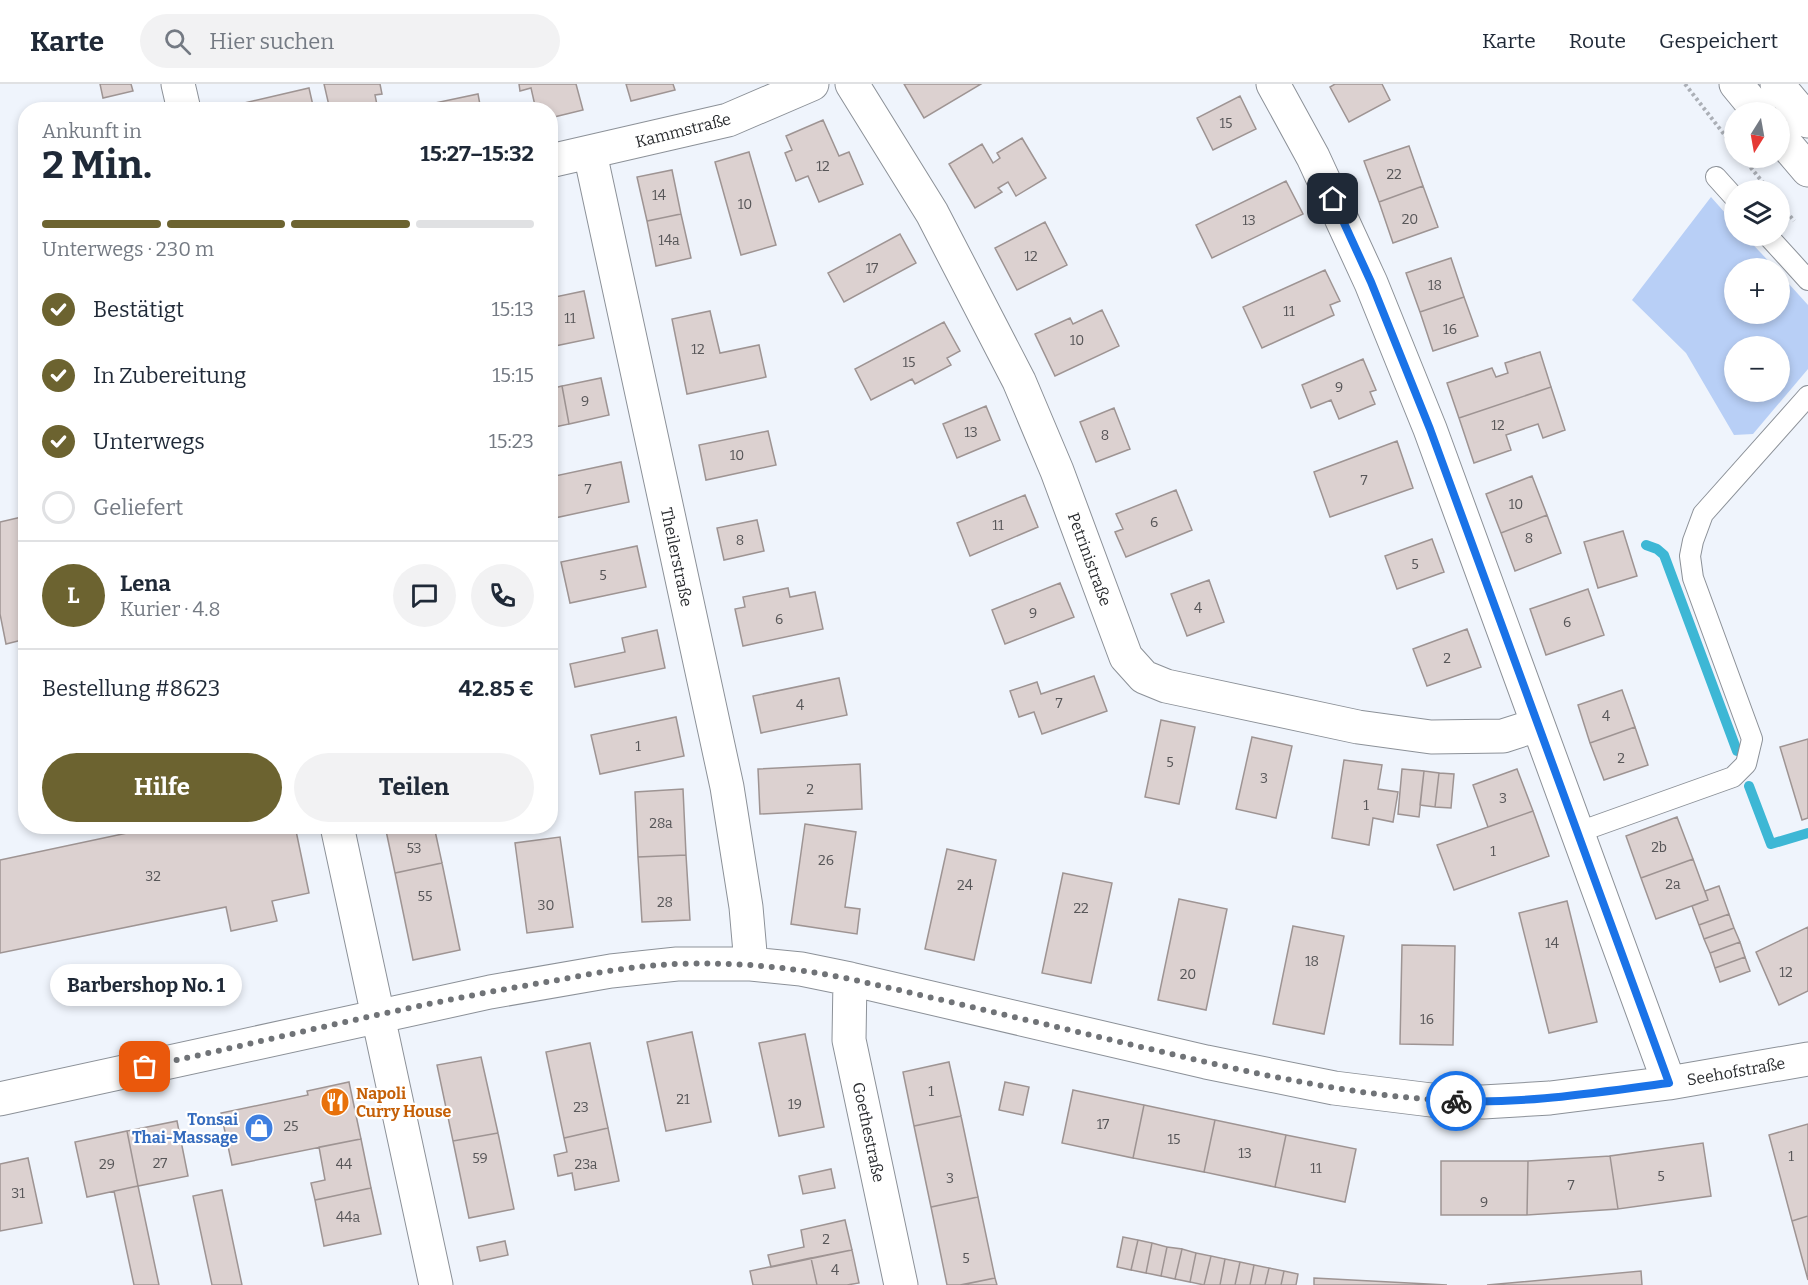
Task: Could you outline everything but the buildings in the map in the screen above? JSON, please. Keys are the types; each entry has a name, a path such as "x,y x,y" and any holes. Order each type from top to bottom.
{"street":[{"path":"178,84 182,102"},
{"name":"Kammstraße","path":"558,159 728,120 812,84"},
{"name":"Petrinistraße","path":"852,84 932,213 1018,381 1057,471 1126,657 1144,677 1166,686 1358,727 1431,737 1503,736 1537,725"},
{"path":"1273,84 1313,157 1371,282 1430,429 1669,1083"},
{"path":"1736,84 1751,102"},
{"path":"1777,84 1808,121"},
{"path":"1790,149 1808,170"},
{"name":"Theilerstraße","path":"590,153 727,787 746,907 751,964"},
{"path":"339,834 436,1285"},
{"name":"Seehofstraße","path":"0,1099 489,992 610,971 677,964 751,964 801,969 1206,1062 1314,1084 1395,1097 1483,1102 1550,1098 1669,1083 1808,1059"},
{"name":"Goethestraße","path":"850,979 849,1040 901,1285"}],"lane":[{"path":"1716,177 1724,186"},
{"path":"1777,246 1808,280"},
{"path":"1576,833 1733,777 1746,764 1752,739 1693,578 1690,556 1703,514 1808,396"}],"path":[{"path":"1684,84 1724,134"},
{"path":"1751,168 1761,180"}],"shaded area":[{"path":"1711,197 1724,212 1724,246 1754,246 1766,258 1724,258 1724,324 1790,324 1790,285 1808,305 1808,369 1790,390 1790,336 1724,336 1724,402 1780,402 1753,434 1734,435 1686,353 1632,300"}],"waterway":[{"path":"1646,545 1657,549 1664,555 1737,751"},
{"path":"1749,786 1771,844 1808,833"}],"way so far":[{"path":"145,1067 489,992 610,971 677,964 751,964 801,969 850,979 1206,1062 1334,1088 1395,1097 1456,1101"}],"place":[{"name":"Barbershop No. 1","path":"145,1067"},
{"name":"Napoli Curry House","path":"335,1102"},
{"name":"Tonsai Thai-Massage","path":"259,1128"}],"route":[{"path":"1333,199 1371,282 1430,429 1669,1083 1550,1098 1483,1102 1456,1101"}]}
